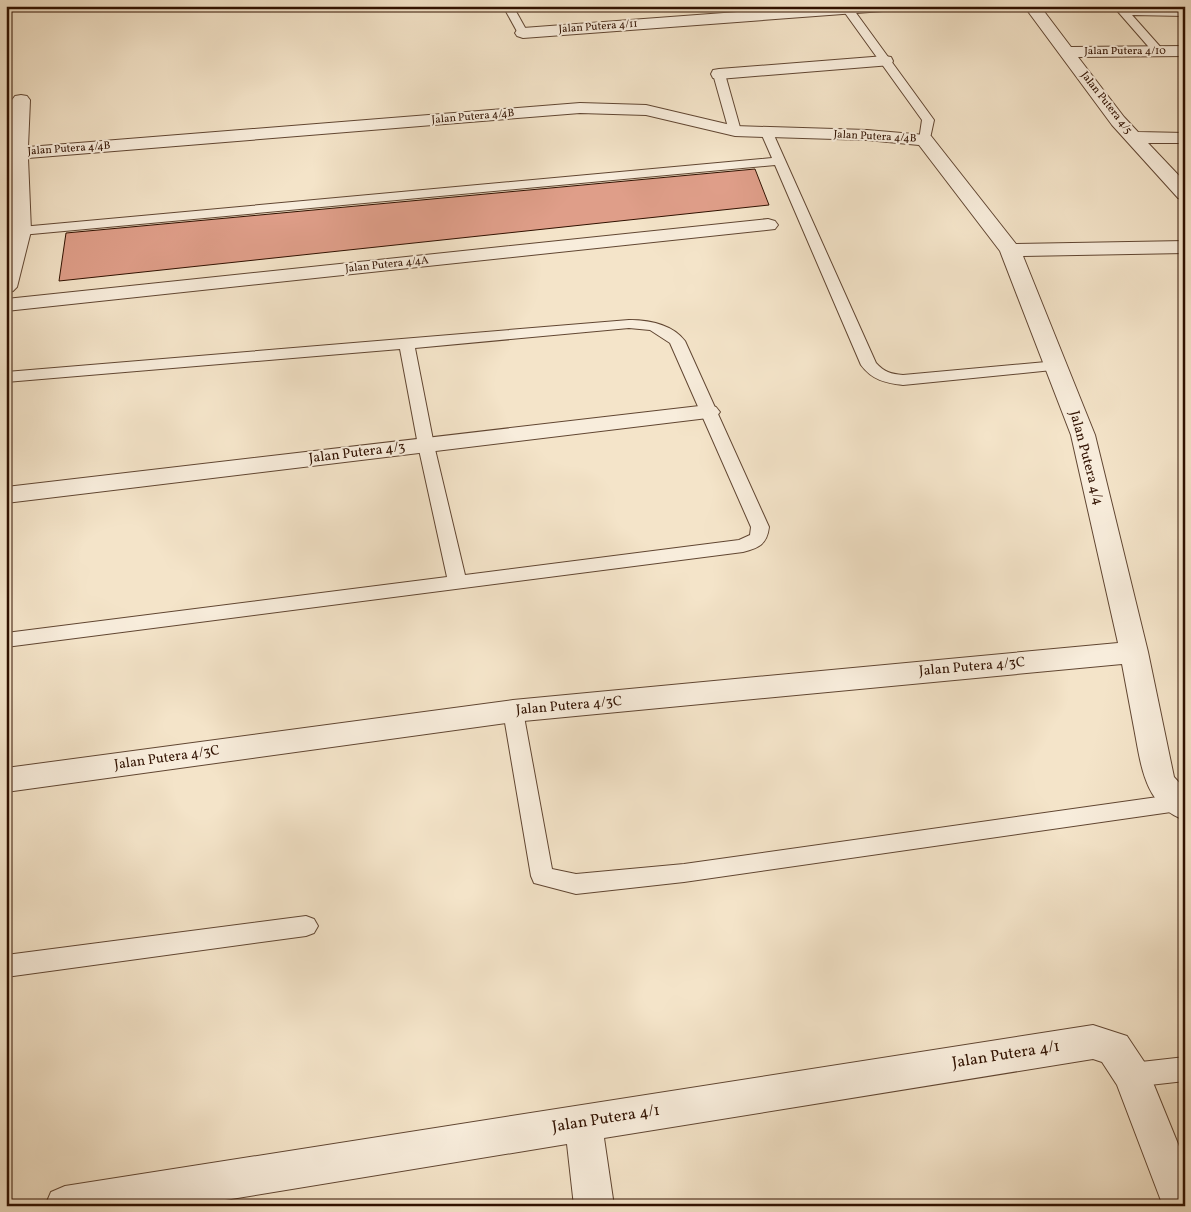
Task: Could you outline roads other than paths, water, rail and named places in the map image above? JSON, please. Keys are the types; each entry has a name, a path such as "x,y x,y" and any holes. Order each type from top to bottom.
{"street":[{"name":"Jalan Putera 4/11","path":"523,33 883,6"},
{"name":"Jalan Putera 4/5","path":"1032,6 1118,121 1185,194"},
{"name":"Jalan Putera 4/10","path":"1066,52 1185,51"},
{"path":"720,74 885,61"},
{"path":"6,287 21,231 19,153 21,100"},
{"name":"Jalan Putera 4/4B","path":"19,153 580,108 646,110 734,131 867,135 925,140"},
{"path":"1133,137 1185,138"},
{"name":"Jalan Putera 4/4","path":"925,140 1010,250 1057,366 1083,435 1134,652 1159,778 1164,788 1182,805"},
{"name":"Jalan Putera 4/4A","path":"6,305 768,225"},
{"path":"1010,250 1185,246"},
{"name":"Jalan Putera 4/3","path":"6,495 708,412"},
{"name":"Jalan Putera 4/3C","path":"6,780 513,711 1134,652"},
{"name":"Jalan Putera 4/1","path":"65,1206 1093,1042 1114,1048 1132,1075 1183,1206"},
{"path":"583,1123 594,1206"}],"lane":[{"path":"508,6 523,33"},
{"path":"846,8 928,120 925,140"},
{"path":"1121,9 1185,13"},
{"path":"1121,9 1158,51"},
{"path":"720,74 734,131"},
{"path":"767,133 869,365 877,374 887,379 903,380 1057,366"},
{"path":"21,231 780,161"},
{"path":"6,377 644,324 661,328 677,341 760,527 759,538 743,546 6,640"},
{"path":"408,344 426,445 457,582"},
{"path":"513,711 542,876 576,884 684,873 1182,805"},
{"path":"6,966 306,926"},
{"path":"1132,1075 1185,1070"}]}
